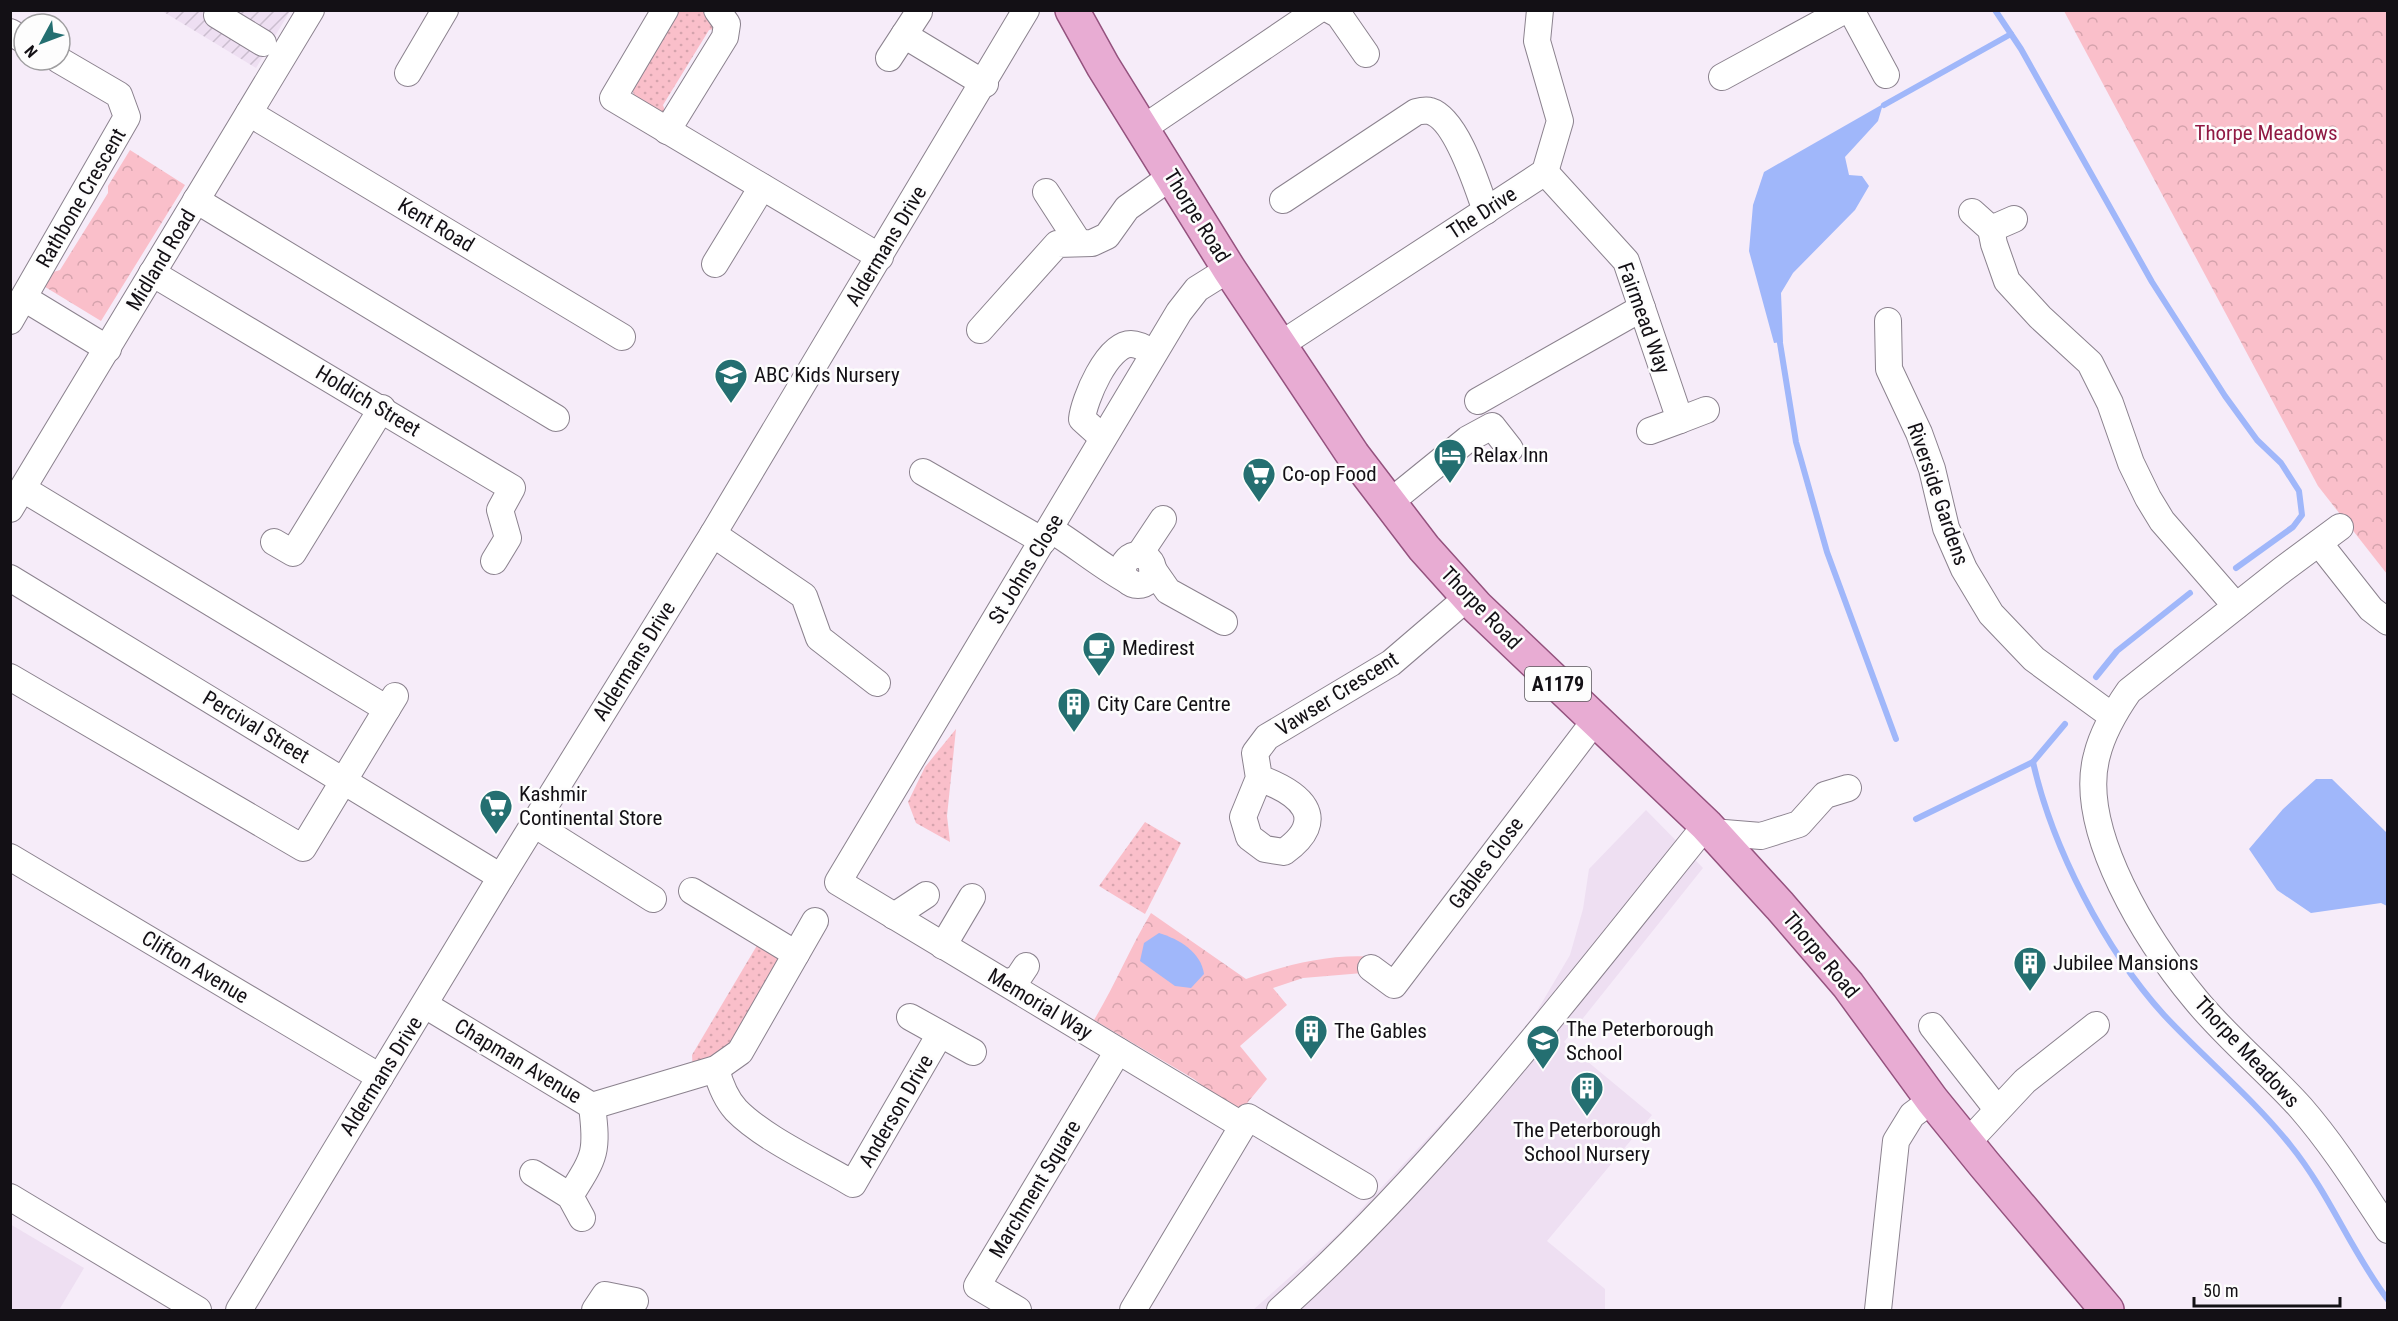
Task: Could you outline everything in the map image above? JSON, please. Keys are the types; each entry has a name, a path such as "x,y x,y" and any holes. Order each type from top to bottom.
{"main road":[{"name":"Thorpe Road","path":"1072,10 1142,129 1229,269 1353,455 1424,548 1468,597 1709,828 1848,985 1932,1100 2107,1311"}],"street":[{"path":"408,74 445,10"},
{"path":"665,10 613,98 880,257"},
{"path":"667,131 725,37 727,24 717,10"},
{"name":"Aldermans Drive","path":"239,1311 501,877 713,534 985,84 1026,10"},
{"path":"1142,129 1318,10"},
{"path":"1330,10 1338,15 1366,54"},
{"path":"1540,10 1537,41 1560,121 1545,172"},
{"path":"1722,77 1845,10"},
{"path":"1851,10 1886,75"},
{"path":"215,12 263,43"},
{"name":"Midland Road","path":"17,499 249,113 307,12"},
{"path":"889,58 919,12"},
{"path":"904,35 985,84"},
{"name":"Rathbone Crescent","path":"10,321 127,117 119,95 72,68"},
{"path":"1283,200 1416,112 1429,110 1445,121 1469,166 1486,211"},
{"name":"Kent Road","path":"249,113 622,337"},
{"name":"The Drive","path":"1280,345 1545,172"},
{"name":"Fairmead Way","path":"1545,172 1626,261 1680,420"},
{"path":"980,330 1057,244 1092,243 1107,236 1127,208 1172,176"},
{"path":"715,264 762,187"},
{"path":"1046,192 1079,243"},
{"path":"196,200 556,418"},
{"path":"1972,212 2003,224 1994,244 2007,281 2040,317 2090,363 2110,403 2148,498 2162,521 2236,606"},
{"name":"St Johns Close","path":"837,882 1047,535 1153,353 1197,289 1229,269"},
{"name":"Holdich Street","path":"152,273 382,408 512,488 500,510 508,538 494,561"},
{"path":"24,298 108,349"},
{"path":"1478,401 1642,308"},
{"name":"Riverside Gardens","path":"1888,321 1889,369 1919,433 1932,469 1946,528 1964,569 1991,614 2034,659 2112,716"},
{"path":"1103,438 1082,419 1083,406 1092,384 1122,346 1131,344 1153,353"},
{"path":"274,542 293,553 382,408"},
{"path":"1650,431 1706,410"},
{"path":"1389,503 1468,439 1492,426 1510,449"},
{"path":"922,472 1093,556 1105,568 1140,568 1168,591 1224,622"},
{"path":"10,677 303,848 391,702 17,499"},
{"name":"Thorpe Meadows","path":"2340,527 2129,691 2112,716 2096,757 2094,800 2108,859 2140,920 2196,1001 2300,1107 2337,1152 2388,1230"},
{"path":"713,534 804,596 819,638 877,683"},
{"path":"2319,543 2371,609 2388,622"},
{"name":"Percival Street","path":"10,578 501,877"},
{"name":"Vawser Crescent","path":"1259,778 1255,753 1268,737 1391,663 1468,597"},
{"name":"Gables Close","path":"1371,968 1394,985 1596,719"},
{"path":"1280,1311 1332,1263 1408,1186 1709,828 1761,836 1799,824 1825,795 1848,788"},
{"path":"534,824 654,899"},
{"name":"Clifton Avenue","path":"10,857 380,1077"},
{"name":"Memorial Way","path":"837,882 943,946 1021,981 1118,1051 1243,1126"},
{"path":"692,891 796,954"},
{"path":"943,946 972,897"},
{"name":"Chapman Avenue","path":"425,1005 592,1106 716,1069 740,1052 815,921"},
{"path":"1967,1143 1996,1109 2025,1081 2096,1024"},
{"path":"1932,1026 1996,1109"},
{"name":"Anderson Drive","path":"716,1069 722,1089 735,1108 751,1124 853,1184 928,1027 973,1052"},
{"name":"Marchment Square","path":"1018,1311 976,1286 1118,1051"},
{"path":"1878,1311 1896,1141 1912,1115 1932,1100"},
{"path":"570,1196 598,1169 592,1106"},
{"path":"1133,1311 1248,1117 1364,1186"},
{"path":"533,1173 570,1196 582,1218"},
{"path":"10,1197 198,1311"},
{"path":"595,1311 605,1295 635,1301"}],"shaded area":[{"path":"162,11 290,11 256,68"},
{"name":"The Peterborough School","path":"1646,810 1703,868 1564,1042 1652,1115 1547,1241 1605,1289 1605,1310 1253,1310 1339,1233 1465,1098 1534,1016 1570,955 1583,909 1589,869"},
{"path":"10,1224 84,1268 59,1310 11,1310"}],"green space":[{"path":"679,11 705,11 715,29 709,30 663,105 665,111 656,114 636,104 632,87"},
{"name":"Thorpe Meadows","path":"2064,11 2387,11 2387,574 2318,486"},
{"path":"130,150 185,185 101,321 42,285 50,273 60,270 108,193 108,186"},
{"path":"956,729 947,816 950,842 916,823 908,802 925,767"},
{"path":"1145,822 1181,843 1145,914 1099,886"},
{"path":"1151,913 1246,979 1327,958 1377,957 1363,973 1303,978 1273,988 1287,1005 1240,1046 1267,1079 1238,1114 1194,1079 1094,1020"},
{"path":"762,937 791,955 737,1049 693,1073 692,1055"}],"water":[{"path":"1883,104 1878,121 1845,157 1849,175 1862,176 1869,186 1855,210 1793,273 1781,293 1783,342 1774,343 1749,251 1753,205 1764,172"},
{"path":"2316,779 2332,779 2387,833 2387,906 2381,903 2311,913 2277,890 2249,849 2283,809"},
{"path":"1159,933 1181,943 1199,959 1204,974 1191,988 1175,986 1140,961 1144,943"}],"waterway":[{"path":"1995,10 2021,49 2152,282 2225,396 2257,440 2281,463 2299,491 2302,515 2293,527 2236,568"},
{"path":"1884,105 2011,34"},
{"path":"1780,343 1796,442 1827,552 1896,739"},
{"path":"2096,677 2117,651 2190,593"},
{"path":"2065,724 2033,762 2053,828 2083,896 2121,960 2142,989 2164,1015 2261,1111 2305,1164 2388,1300"},
{"path":"1916,819 2033,762"}],"place":[{"name":"ABC Kids Nursery","path":"731,404"},
{"name":"Relax Inn","path":"1450,484"},
{"name":"Co-op Food","path":"1259,503"},
{"name":"Medirest","path":"1099,677"},
{"name":"City Care Centre","path":"1074,733"},
{"name":"Kashmir Continental Store","path":"496,835"},
{"name":"Jubilee Mansions","path":"2030,992"},
{"name":"The Gables","path":"1311,1060"},
{"name":"The Peterborough School","path":"1543,1070"},
{"name":"The Peterborough School Nursery","path":"1587,1117"}]}
